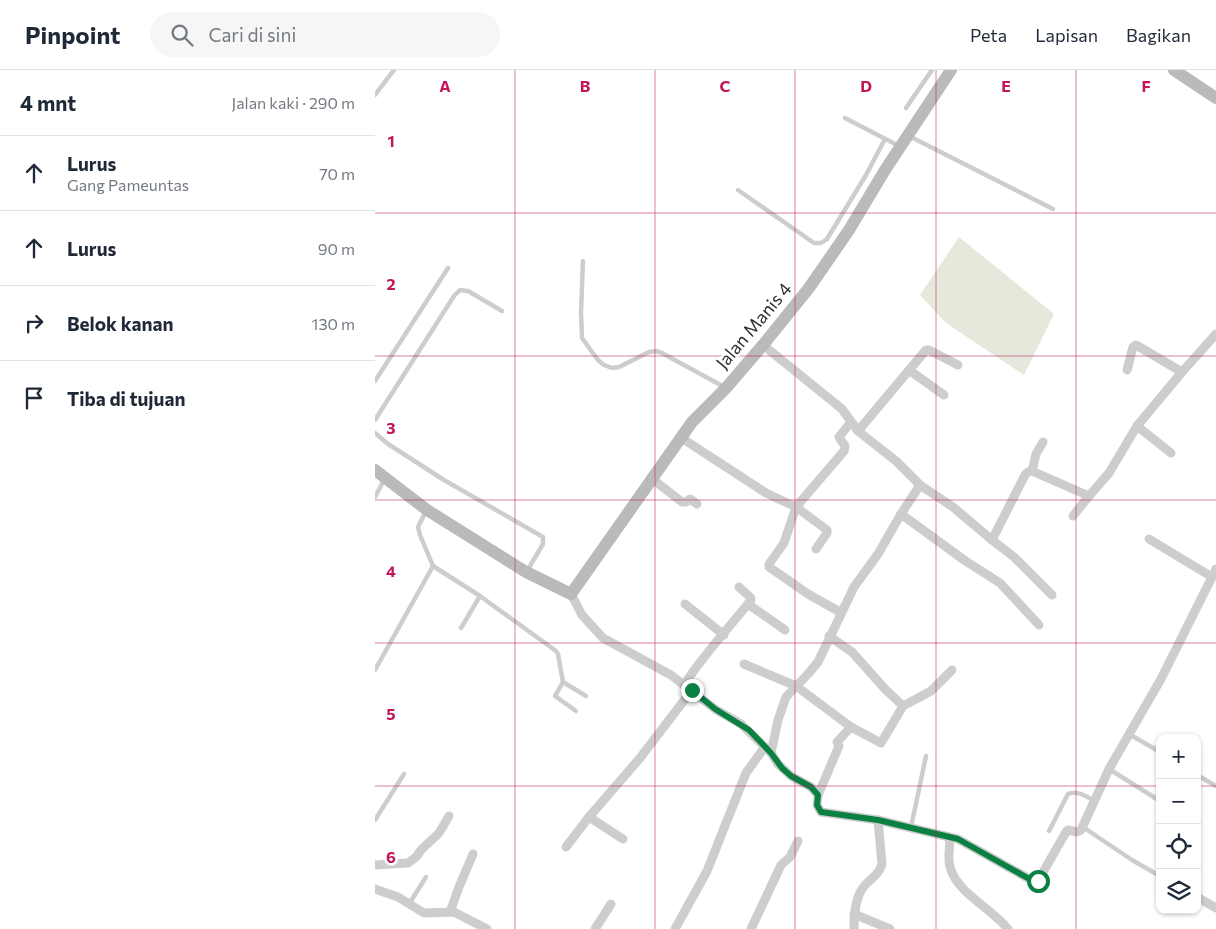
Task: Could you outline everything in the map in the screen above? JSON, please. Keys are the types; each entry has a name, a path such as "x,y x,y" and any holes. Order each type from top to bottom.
{"street":[{"name":"Jalan Manis 4","path":"571,594 657,482 680,437 701,411 725,388 763,345 809,288 951,70"},
{"path":"1174,70 1216,98"},
{"path":"1073,516 1109,473 1137,426 1181,372 1216,334"},
{"path":"763,345 842,409 858,431 896,461 920,485 953,507 1014,557 1052,595"},
{"path":"1127,370 1133,347 1136,345 1181,372"},
{"path":"858,431 927,350 958,365"},
{"path":"909,370 944,395"},
{"path":"840,612 808,594 769,566 784,543 795,507 844,451 845,446 839,437 851,422"},
{"path":"1137,426 1171,453"},
{"path":"680,437 766,493 795,507 827,530 827,533 816,549"},
{"path":"1032,471 1036,454 1043,442"},
{"path":"375,470 427,510 526,572 571,594 582,615 603,638 671,675 715,709 749,730 778,764 791,776 811,787 818,795"},
{"path":"992,540 1028,472 1032,471 1089,496"},
{"path":"657,482 682,502 690,499 697,504"},
{"path":"675,929 707,871 746,774 768,751 786,696 818,662 840,612 854,587 887,540 920,485"},
{"path":"901,514 964,560 1000,583 1039,625"},
{"path":"851,727 838,744 818,795 817,805 819,810 825,813 878,820 949,836 958,839 1036,882 1038,881 1066,832 1068,830 1077,832 1082,826 1093,800 1128,733 1161,679 1213,579 1149,539"},
{"path":"566,847 640,758 688,688 701,659 724,635 748,604 751,598 739,587"},
{"path":"685,604 724,635"},
{"path":"748,604 785,630"},
{"path":"829,636 852,652 885,690 903,706"},
{"path":"743,664 796,686 851,727 881,743 903,706 931,691 952,670"},
{"path":"375,865 408,863 439,833 449,816"},
{"path":"589,817 623,839"},
{"path":"854,929 854,914 860,892 880,871 882,864 878,820"},
{"path":"949,836 951,849 949,866 955,879 1008,929"},
{"path":"751,929 781,865 790,857 798,841"},
{"path":"450,912 473,854"},
{"path":"375,888 398,896 424,913 450,912 461,915 487,929"},
{"path":"1201,899 1216,908"},
{"path":"595,929 611,904"},
{"path":"854,914 890,929"}],"lane":[{"path":"375,95 394,70"},
{"path":"906,108 932,70"},
{"path":"845,118 901,147"},
{"path":"907,136 1053,209"},
{"path":"739,190 814,243 821,244 827,239 885,139"},
{"path":"583,261 582,338 598,360 612,368 619,367 649,352 656,351 725,388"},
{"path":"375,380 448,268"},
{"path":"375,420 454,296 460,290 468,291 501,311"},
{"path":"375,433 388,444 444,480 543,537 543,544 526,572"},
{"path":"375,497 386,477"},
{"path":"427,510 418,527 433,566 480,596 556,651 563,682 555,696 576,711"},
{"path":"375,670 433,566"},
{"path":"461,628 480,596"},
{"path":"563,682 586,696"},
{"path":"1128,733 1156,750"},
{"path":"911,827 926,756"},
{"path":"1109,769 1156,798"},
{"path":"375,820 405,774"},
{"path":"1201,777 1216,786"},
{"path":"1049,831 1068,794 1071,792 1077,793 1093,800"},
{"path":"1082,826 1156,873"},
{"path":"409,904 426,877"}],"shaded area":[{"path":"959,237 1054,314 1024,375 946,323 920,295"}],"route":[{"path":"692,690 705,702 749,730 764,748 771,753 778,764 791,776 811,787 818,795 817,805 821,812 878,820 958,839 1033,881 1038,881"}]}
